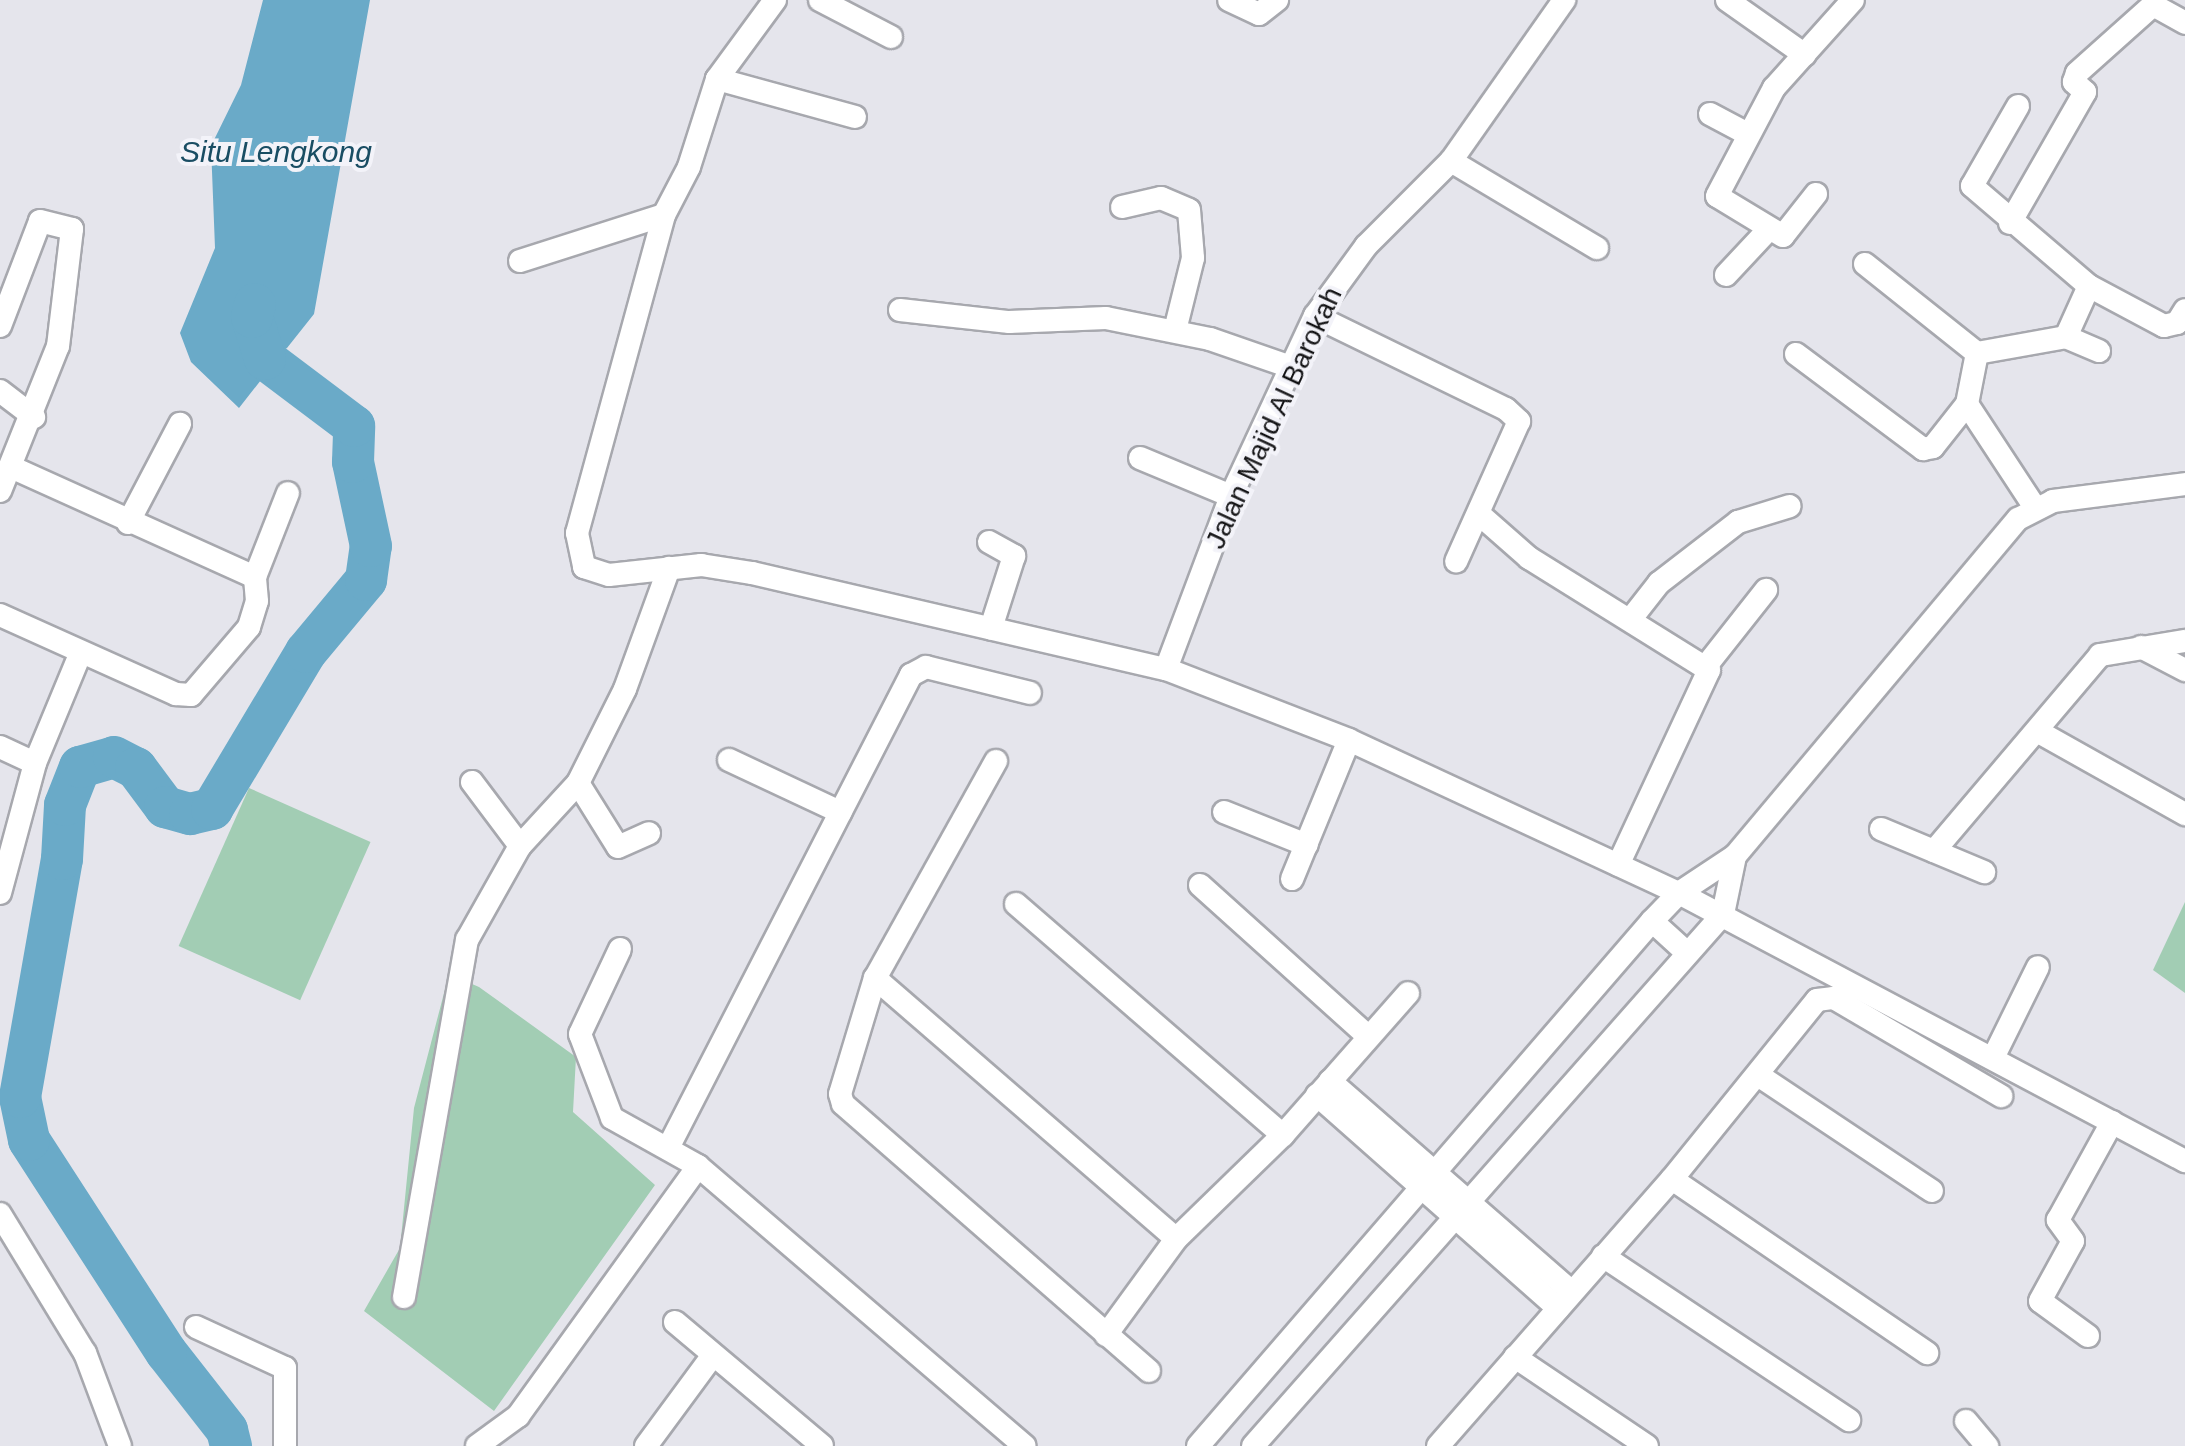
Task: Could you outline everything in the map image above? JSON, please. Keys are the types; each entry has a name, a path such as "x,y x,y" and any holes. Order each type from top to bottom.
{"street":[{"path":"774,0 718,79 689,167 664,215 576,550 594,573 669,568 752,573 1166,669 1349,740 1679,892 1994,1056 2185,1161"},
{"path":"820,0 891,36"},
{"path":"1229,0 1259,14 1277,0"},
{"name":"Jalan Majid Al Barokah","path":"1166,669 1230,496 1315,316 1366,246 1450,161 1564,0"},
{"path":"1726,0 1804,54"},
{"path":"1816,194 1788,234 1768,230 1716,196 1745,133 1804,54 1853,0"},
{"path":"2010,223 2086,92 2074,82 2077,73 2153,6 2185,23"},
{"path":"718,79 855,117"},
{"path":"2018,106 1972,186 2010,223 2089,286 2164,326 2177,324 2185,310"},
{"path":"1710,114 1745,133"},
{"path":"1450,161 1596,248"},
{"path":"1122,207 1161,198 1188,210 1193,258 1175,330"},
{"path":"520,260 664,215"},
{"path":"0,326 37,226 50,219 72,229 58,346 34,417 0,491"},
{"path":"1726,274 1768,230"},
{"path":"1865,264 1977,354 2066,337 2099,350"},
{"path":"2066,337 2089,286"},
{"path":"900,310 1010,322 1106,318 1175,330 1291,367"},
{"path":"1315,316 1516,417 1518,431 1456,562"},
{"path":"1796,354 1923,449 1933,447 1968,404 1977,354"},
{"path":"0,391 34,417"},
{"path":"1968,404 2034,506"},
{"path":"128,523 180,424"},
{"path":"1140,458 1230,496"},
{"path":"11,466 128,523 255,577"},
{"path":"1198,1446 1652,921 1679,892 1735,856 2034,506 2185,484"},
{"path":"0,615 191,695 249,626 257,601 255,577 288,493"},
{"path":"1630,620 1658,583 1738,522 1790,506"},
{"path":"1478,514 1530,558 1706,666"},
{"path":"990,542 1014,556 991,628"},
{"path":"404,1298 467,940 520,846 578,783 625,690 669,568"},
{"path":"1618,865 1707,681 1706,666 1766,590"},
{"path":"1934,851 2100,655 2185,640"},
{"path":"2140,646 2185,670"},
{"path":"0,892 35,762 82,652"},
{"path":"668,1148 916,669 1030,693"},
{"path":"2038,732 2185,814"},
{"path":"1292,879 1349,740"},
{"path":"0,747 35,762"},
{"path":"729,760 840,812"},
{"path":"996,761 875,978 842,1083 843,1104 1149,1371"},
{"path":"472,782 520,846"},
{"path":"578,783 618,847 649,833"},
{"path":"1224,812 1307,846"},
{"path":"1881,829 1984,872"},
{"path":"1253,1446 1459,1207 1723,914 1735,856"},
{"path":"1200,886 1369,1037"},
{"path":"1016,904 1282,1135"},
{"path":"1652,921 1687,953"},
{"path":"620,949 579,1042 612,1118 698,1166 1025,1446"},
{"path":"1994,1056 2038,967"},
{"path":"875,978 1176,1239"},
{"path":"1106,1334 1176,1239 1282,1135 1408,993"},
{"path":"1438,1446 1672,1179 1817,1000 1828,997 2001,1096"},
{"path":"1758,1074 1932,1191"},
{"path":"1324,1088 1565,1300"},
{"path":"2088,1336 2040,1301 2073,1241 2058,1220 2112,1122"},
{"path":"477,1446 518,1416 698,1166"},
{"path":"1672,1179 1927,1353"},
{"path":"0,1214 85,1353 120,1446"},
{"path":"1603,1256 1849,1420"},
{"path":"675,1322 822,1446"},
{"path":"196,1327 274,1358 285,1368 284,1446"},
{"path":"646,1446 713,1355"},
{"path":"1516,1357 1647,1446"},
{"path":"1966,1421 1986,1446"}],"green space":[{"path":"249,788 371,842 300,1000 179,946"},
{"path":"2185,902 2185,993 2153,970"},
{"path":"449,974 479,987 576,1057 573,1112 655,1185 494,1411 364,1311 400,1248 414,1108"}],"water":[{"name":"Situ Lengkong","path":"263,0 370,0 314,314 287,348 265,359 261,380 239,408 191,362 180,333 215,248 211,146 241,85"}],"waterway":[{"path":"231,1446 227,1430 166,1352 29,1140 20,1097 62,859 65,805 80,767 114,757 136,768 165,807 190,814 212,809 306,652 366,580 371,546 353,462 354,426 265,359 252,317 255,304"}]}
